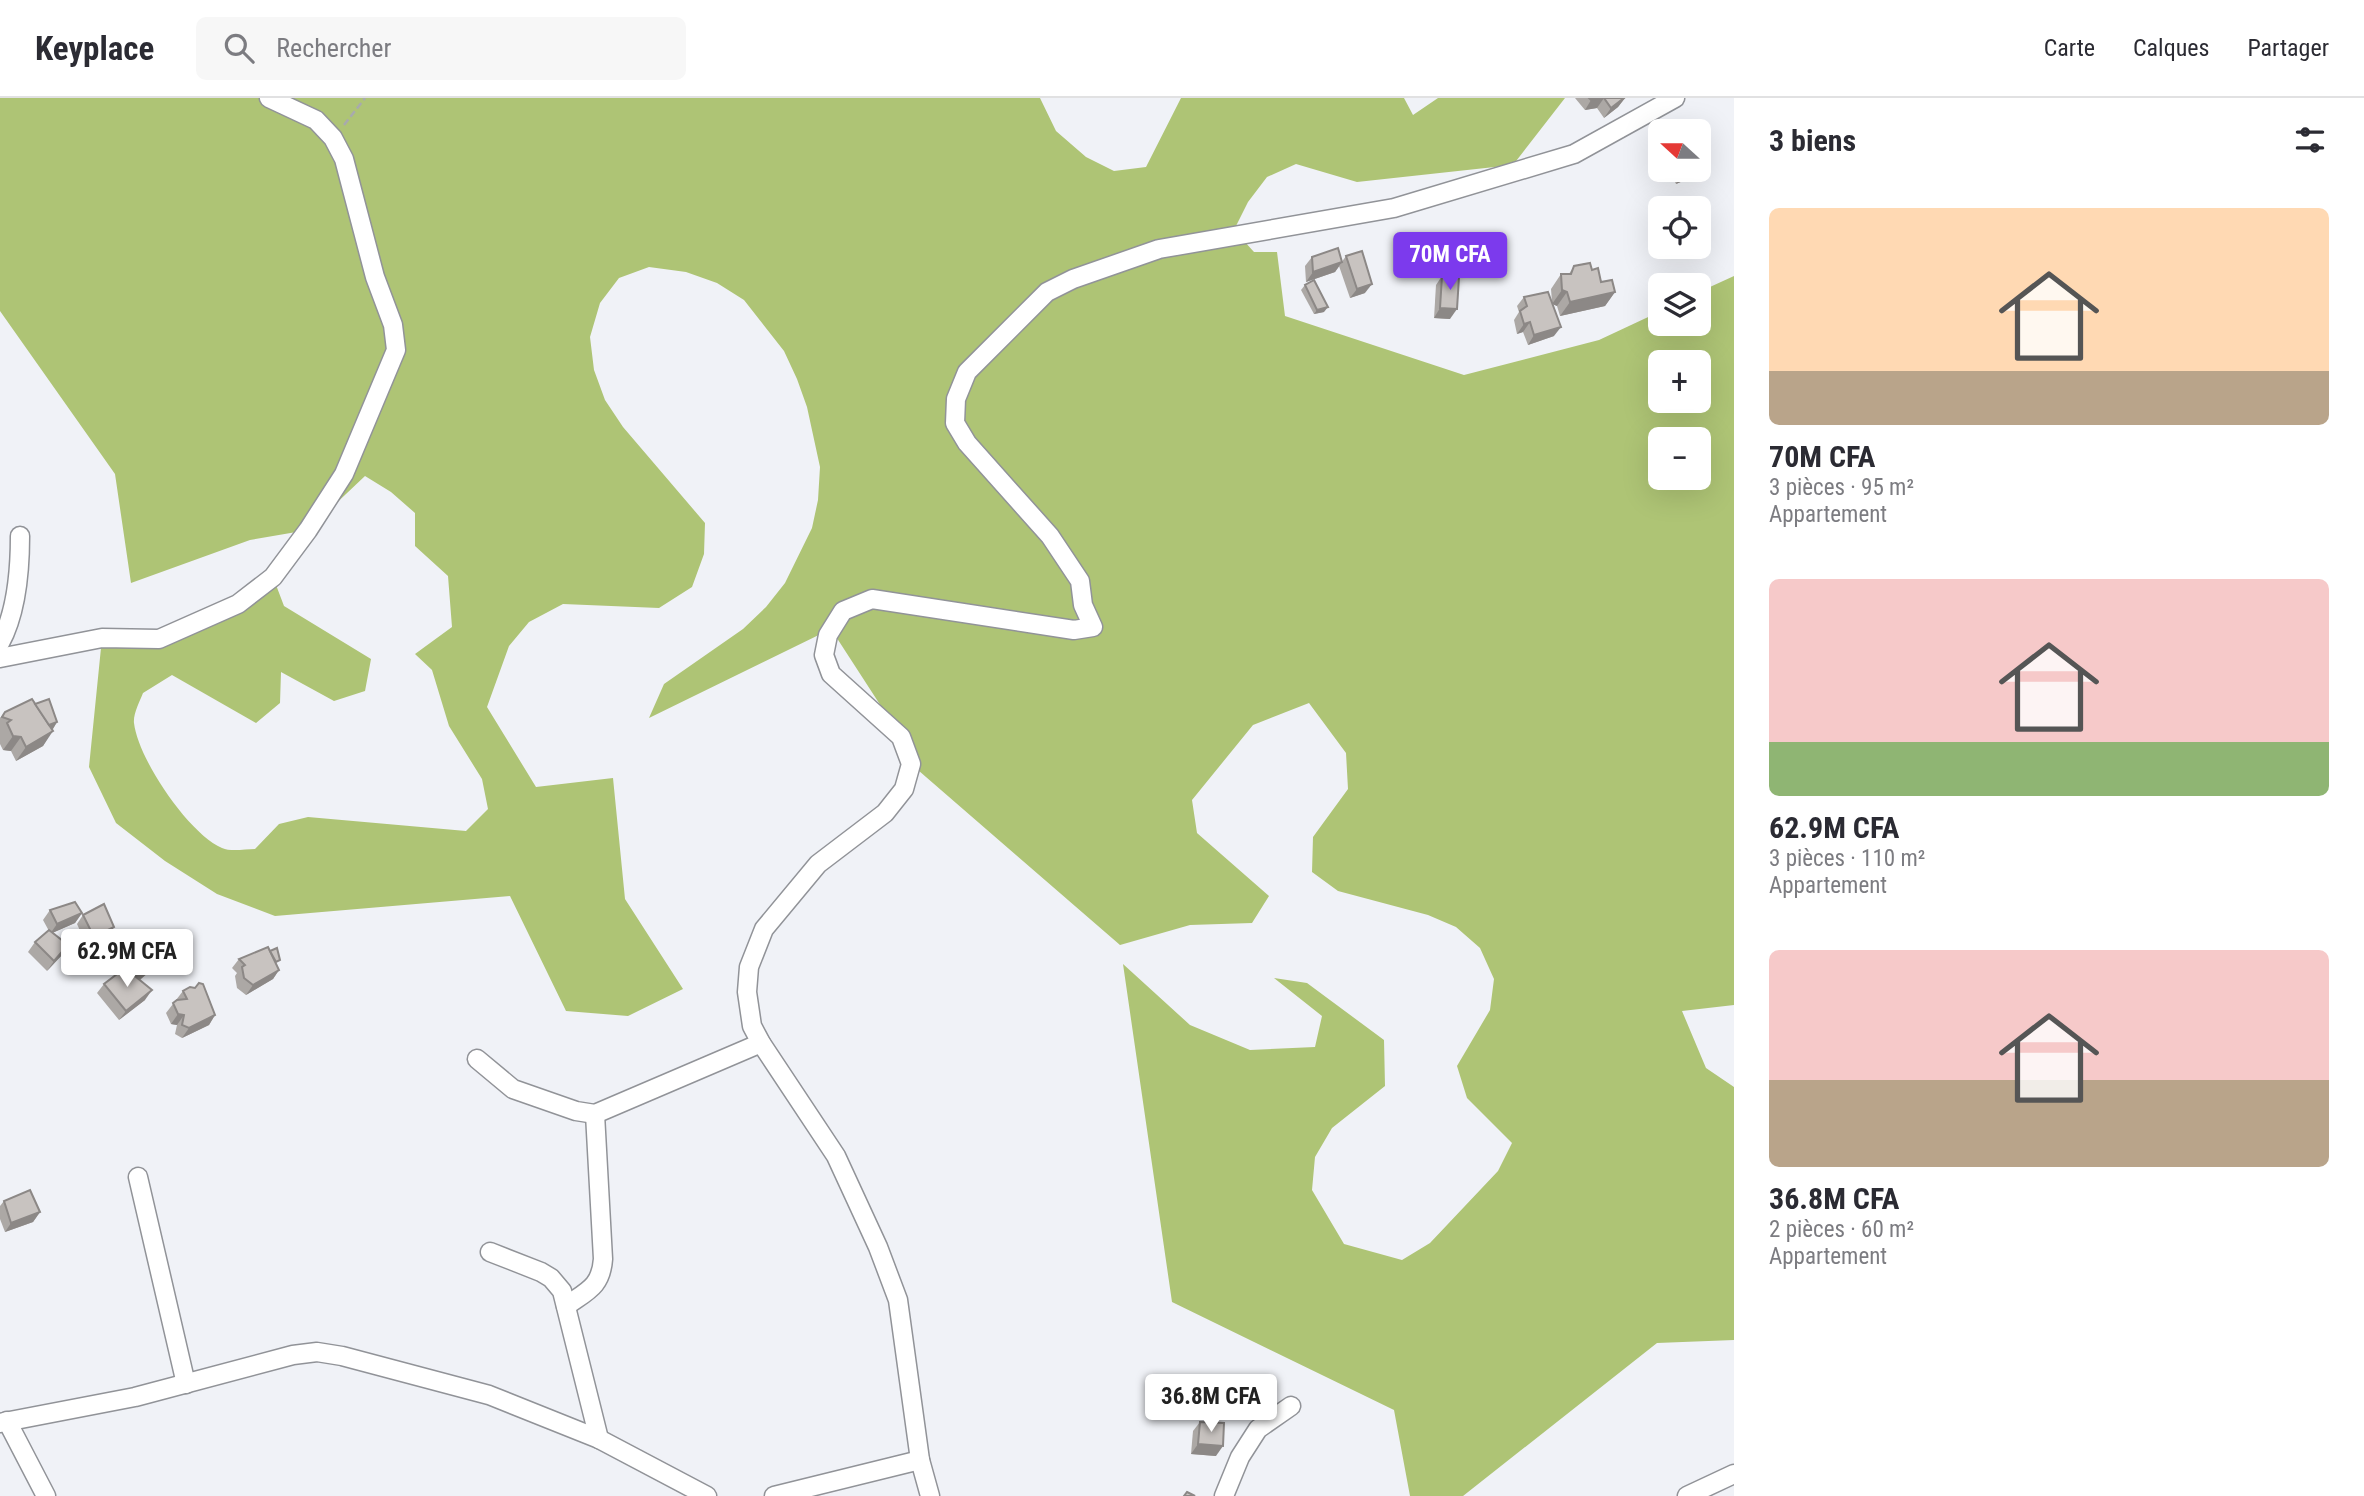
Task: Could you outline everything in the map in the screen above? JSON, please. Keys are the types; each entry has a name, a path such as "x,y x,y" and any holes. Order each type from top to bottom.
{"street":[{"path":"0,657 102,638 159,639 238,604 273,577 308,530 344,474 396,350 393,325 375,277 344,159 333,138 316,120 269,98"},
{"path":"930,1496 920,1460 898,1300 878,1247 836,1156 752,1026 747,992 750,967 764,929 818,864 885,813 904,789 911,764 901,737 831,674 824,655 828,635 844,611 872,599 1074,630 1093,627 1083,605 1080,581 1050,536 967,443 955,422 956,399 967,372 1047,292 1073,279 1159,249 1394,208 1574,154 1675,98"},
{"path":"0,643 12,615 20,562 20,536"},
{"path":"477,1059 513,1089 527,1096 595,1114 761,1042"},
{"path":"566,1306 594,1285 602,1275 595,1114"},
{"path":"138,1177 186,1384"},
{"path":"490,1252 551,1278 562,1291 600,1439"},
{"path":"46,1496 4,1422 135,1397 293,1355 317,1352 342,1356 489,1395 600,1439 707,1496"},
{"path":"1224,1496 1240,1457 1258,1429 1290,1406"},
{"path":"774,1496 920,1460"},
{"path":"1687,1496 1734,1474"}],"path":[{"path":"333,138 365,98"}],"green space":[{"path":"0,98 1040,98 1056,131 1086,157 1114,171 1146,167 1181,98 1404,98 1413,115 1438,98 1565,98 1513,165 1357,182 1296,164 1267,177 1248,202 1234,230 1254,252 1277,252 1285,316 1464,375 1599,340 1648,317 1648,336 1711,336 1711,287 1734,276 1734,1005 1682,1011 1706,1068 1734,1087 1734,1340 1657,1343 1463,1496 1410,1496 1394,1410 1172,1302 1123,964 1190,1025 1250,1050 1315,1047 1322,1016 1274,978 1307,983 1384,1040 1385,1086 1332,1128 1315,1157 1312,1190 1344,1244 1402,1260 1430,1243 1498,1171 1512,1143 1467,1098 1457,1066 1490,1010 1494,979 1480,948 1456,927 1428,915 1338,891 1312,872 1313,837 1348,789 1346,753 1309,703 1253,725 1192,800 1197,833 1269,896 1252,923 1190,925 1120,945 911,764 901,737 831,629 649,718 664,684 743,629 766,607 785,583 812,528 818,500 820,467 807,407 784,351 744,300 717,283 686,272 649,267 619,278 600,303 590,337 594,370 605,400 623,427 705,523 704,554 692,587 659,608 563,604 529,622 509,646 487,707 536,787 613,778 625,899 683,989 628,1016 566,1011 510,896 275,916 217,894 165,861 116,823 89,767 102,638 159,638 273,577 284,606 371,659 365,691 334,701 281,672 280,703 256,723 172,675 143,693 134,719 138,738 167,794 195,828 222,848 255,849 279,824 308,817 466,831 488,809 482,779 449,726 432,670 415,654 452,627 448,576 415,546 415,513 391,492 365,476 308,530 250,540 131,583 115,474 0,311"}],"building":[{"path":"1604,98 1624,98 1611,108"},
{"path":"1338,248 1342,262 1313,272 1312,257"},
{"path":"1362,251 1372,284 1357,289 1346,256"},
{"path":"1590,263 1592,270 1598,268 1601,282 1612,280 1615,292 1570,302 1567,292 1562,290 1561,274 1571,274 1574,266"},
{"path":"1442,276 1459,277 1457,309 1440,308"},
{"path":"1314,280 1328,307 1317,310 1305,285"},
{"path":"1548,292 1561,327 1534,335 1530,322 1524,324 1520,311 1527,306 1524,297"},
{"path":"32,699 53,731 26,747 21,737 13,736 7,723 11,720 2,717 5,712"},
{"path":"49,699 57,722 49,725 35,704"},
{"path":"75,902 82,913 57,924 50,910"},
{"path":"104,904 114,927 94,937 83,915"},
{"path":"49,930 68,945 54,961 35,942"},
{"path":"268,947 279,970 253,985 244,978 242,967 245,965 239,959"},
{"path":"277,948 280,960 276,962 270,951"},
{"path":"148,952 156,963 139,976 131,973 130,964"},
{"path":"125,968 152,990 126,1011 104,984"},
{"path":"199,983 203,984 215,1015 189,1028 182,1025 184,1015 178,1014 173,1003 187,999 183,991 190,987 195,988"},
{"path":"30,1190 40,1212 11,1223 4,1201"},
{"path":"1200,1422 1224,1423 1223,1446 1198,1444"}]}
